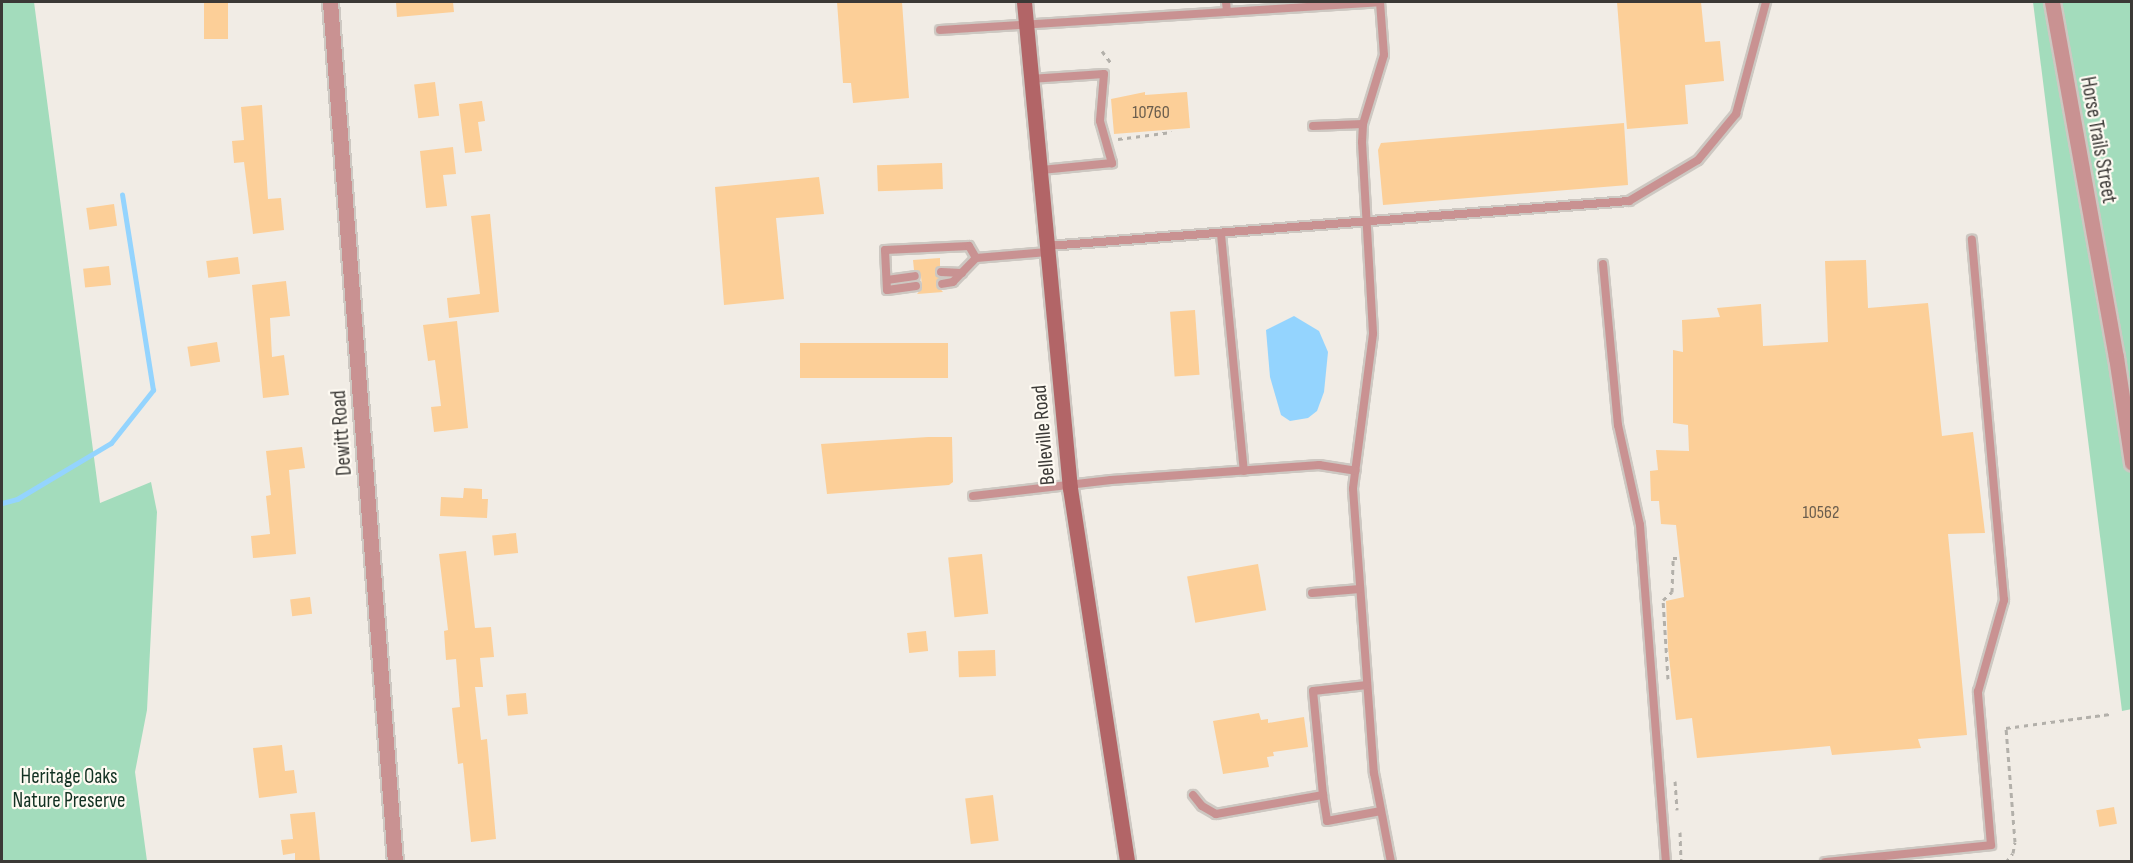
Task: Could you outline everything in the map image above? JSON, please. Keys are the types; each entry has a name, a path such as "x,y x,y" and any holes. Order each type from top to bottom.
{"main road":[{"name":"Belleville Road","path":"1024,2 1070,488 1128,861"}],"street":[{"name":"Dewitt Road","path":"330,2 395,861"},
{"name":"Horse Trails Street","path":"2052,2 2124,356 2132,463"}],"lane":[{"path":"1226,2 1227,12"},
{"path":"940,30 1317,4 1380,2 1383,54 1363,124 1365,224 1373,334 1353,489 1367,686 1381,811 1391,861"},
{"path":"942,284 953,282 976,258 1048,249 1629,201 1698,160 1736,114 1766,2"},
{"path":"1030,79 1104,74 1100,122 1112,163 1041,170"},
{"path":"1313,126 1363,124"},
{"path":"1221,234 1244,471"},
{"path":"1825,861 1991,846 1978,692 2004,600 1972,239"},
{"path":"916,286 887,290 885,250 954,244 969,246 976,258"},
{"path":"1603,264 1618,425 1640,525 1666,861"},
{"path":"941,272 962,273"},
{"path":"887,280 915,276"},
{"path":"973,496 1070,488 1111,480 1319,465 1356,471"},
{"path":"1312,593 1360,588"},
{"path":"1367,686 1313,691 1323,795 1327,821 1381,811"},
{"path":"1193,795 1202,806 1216,814 1323,795"}],"path":[{"path":"1102,51 1112,65"},
{"path":"1117,140 1172,132"},
{"path":"1668,679 1663,600 1672,592 1673,558 1680,558"},
{"path":"2006,861 2013,853 2015,842 2007,729 2110,714"},
{"path":"1675,781 1677,810"},
{"path":"1680,832 1682,861"}],"green space":[{"name":"Heritage Oaks Nature Preserve","path":"2,2 34,2 100,503 151,482 157,512 147,710 135,772 147,861 2,861"},
{"path":"2033,2 2131,2 2132,709 2122,711"}],"water":[{"path":"1294,316 1319,331 1328,352 1324,392 1317,411 1308,418 1290,421 1281,415 1270,377 1266,330"}],"building":[{"path":"204,2 228,2 228,39 204,39"},
{"path":"396,2 453,2 454,12 397,17"},
{"path":"837,2 902,2 909,98 853,103 851,83 843,83"},
{"path":"1617,2 1701,2 1705,42 1720,41 1724,81 1685,85 1688,124 1627,129"},
{"path":"435,82 439,116 418,118 414,85"},
{"path":"1145,92 1145,95 1187,92 1190,128 1114,134 1111,99"},
{"path":"482,101 485,121 478,122 482,151 465,153 459,104"},
{"path":"262,105 268,199 281,198 284,230 253,234 244,162 234,163 232,141 244,140 241,107"},
{"path":"1624,123 1628,185 1383,205 1378,150 1381,143"},
{"path":"453,147 456,174 443,175 447,206 426,208 420,151"},
{"path":"942,163 943,189 878,191 877,165"},
{"path":"819,177 824,214 776,218 784,299 724,305 715,187"},
{"path":"114,204 117,226 89,230 86,208"},
{"path":"490,214 499,312 449,318 447,298 480,294 471,216"},
{"path":"238,257 240,274 208,278 206,261"},
{"path":"940,258 940,266 935,272 941,278 936,284 943,292 917,294 922,288 921,276 914,270 913,260"},
{"path":"1866,260 1868,308 1928,303 1942,436 1973,432 1985,533 1948,534 1967,735 1918,739 1921,748 1832,755 1830,746 1697,758 1692,718 1676,720 1668,648 1666,601 1684,597 1676,525 1661,524 1659,501 1651,501 1650,471 1658,470 1656,450 1689,451 1688,425 1673,423 1673,350 1683,352 1682,320 1720,317 1717,308 1761,304 1763,346 1828,342 1825,261"},
{"path":"109,266 111,285 85,288 83,269"},
{"path":"286,281 290,316 270,318 272,357 284,355 289,395 263,398 252,285"},
{"path":"1195,310 1200,375 1175,377 1170,312"},
{"path":"457,321 468,428 434,432 431,407 441,406 435,360 428,361 423,325"},
{"path":"217,342 220,362 190,366 187,347"},
{"path":"800,343 948,343 948,378 800,378"},
{"path":"952,437 953,482 949,485 827,494 821,444"},
{"path":"302,447 305,468 289,470 296,554 253,558 251,536 270,534 266,496 271,495 266,451"},
{"path":"464,488 482,489 482,499 488,499 487,518 440,516 441,497 463,498"},
{"path":"516,533 518,553 494,555 492,536"},
{"path":"466,551 475,628 491,627 494,657 480,658 483,687 475,687 481,740 487,739 496,839 471,842 463,763 458,764 452,708 460,707 456,659 446,660 444,631 448,630 439,554"},
{"path":"982,554 988,614 954,617 948,558"},
{"path":"1258,564 1266,610 1195,623 1187,577"},
{"path":"310,597 312,614 292,616 290,599"},
{"path":"926,631 928,651 909,653 907,633"},
{"path":"995,650 996,676 959,677 958,651"},
{"path":"526,693 528,714 508,716 506,695"},
{"path":"1259,713 1261,720 1268,719 1268,723 1304,717 1308,747 1273,752 1274,756 1267,757 1269,767 1223,774 1213,721"},
{"path":"282,745 285,771 294,770 297,793 259,798 253,748"},
{"path":"993,795 999,841 971,844 965,798"},
{"path":"2114,807 2117,824 2099,827 2096,810"},
{"path":"315,812 320,861 295,861 295,853 283,855 281,840 293,839 290,814"}],"waterway":[{"path":"2,503 17,499 111,443 153,390 122,194"}]}
